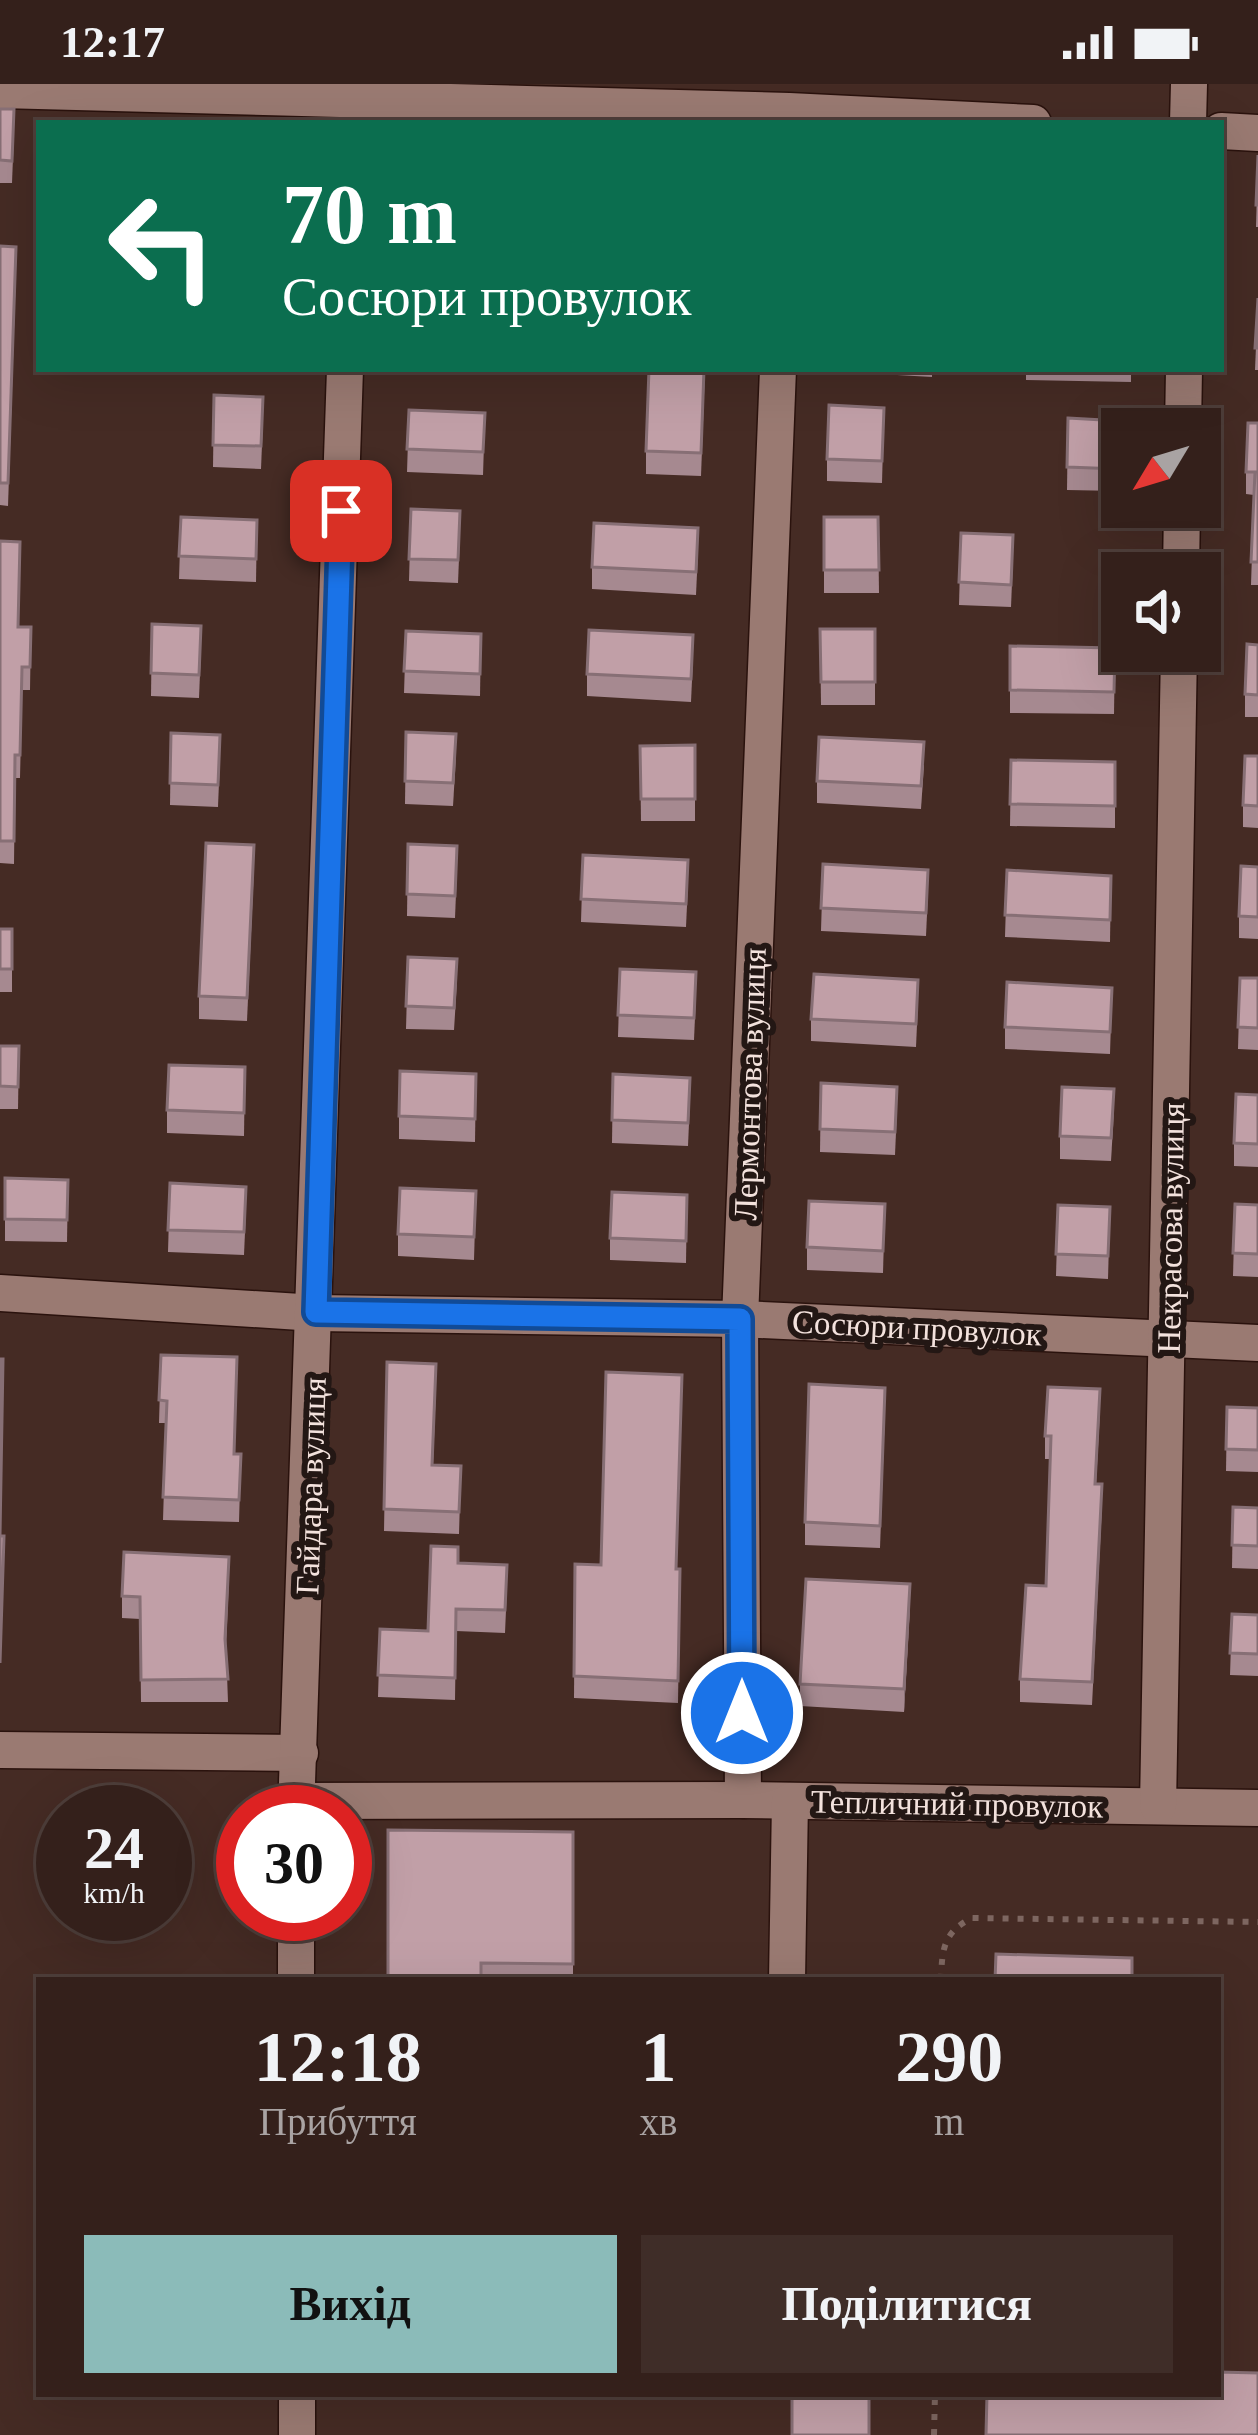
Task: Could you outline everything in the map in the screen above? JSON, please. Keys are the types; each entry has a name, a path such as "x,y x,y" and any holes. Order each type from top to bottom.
{"street":[{"path":"1188,120 1189,84"},
{"path":"0,90 353,103 789,106 990,120"},
{"path":"1224,131 1258,133"},
{"name":"Гайдара вулиця","path":"298,1785 345,372"},
{"name":"Лермонтова вулиця","path":"743,1800 740,1319 778,372"},
{"path":"1183,408 1184,372"},
{"name":"Некрасова вулиця","path":"1158,1806 1179,672"},
{"name":"Сосюри провулок","path":"0,1293 316,1312 740,1319 1258,1343"},
{"path":"0,1750 300,1753"},
{"name":"Тепличний провулок","path":"372,1805 743,1800 1258,1808"},
{"path":"787,1977 790,1801"},
{"path":"296,1941 296,1977"},
{"path":"297,2397 297,2435"}],"path":[{"path":"941,1977 946,1938 972,1918 1258,1922"},
{"path":"934,2435 935,2397"}],"building":[{"path":"0,109 14,109 12,161 0,160"},
{"path":"0,246 16,247 8,483 0,483"},
{"path":"649,372 704,372 701,453 646,451"},
{"path":"214,395 263,397 261,446 213,445"},
{"path":"829,405 884,408 882,461 827,459"},
{"path":"409,410 485,413 483,452 407,449"},
{"path":"1068,418 1101,420 1101,468 1067,467"},
{"path":"1248,423 1258,423 1258,562 1251,562 1255,472 1246,472"},
{"path":"411,509 460,511 458,560 409,559"},
{"path":"181,517 257,520 256,559 179,556"},
{"path":"824,517 878,517 879,570 824,570"},
{"path":"594,523 698,528 696,572 592,567"},
{"path":"961,533 1013,535 1011,585 959,582"},
{"path":"0,541 20,542 18,627 31,627 30,667 22,667 20,755 15,755 14,841 0,841"},
{"path":"152,624 201,626 199,675 151,673"},
{"path":"820,629 875,629 875,682 821,682"},
{"path":"589,630 693,635 691,679 587,674"},
{"path":"406,631 481,634 480,674 404,671"},
{"path":"1247,644 1258,645 1258,695 1245,694"},
{"path":"1010,646 1101,648 1101,672 1114,672 1114,692 1010,690"},
{"path":"406,732 456,734 453,783 405,781"},
{"path":"171,733 220,735 218,785 170,783"},
{"path":"819,737 924,742 921,786 817,781"},
{"path":"695,745 695,799 641,799 640,746"},
{"path":"1245,756 1258,756 1258,806 1243,805"},
{"path":"1011,760 1115,762 1115,806 1010,804"},
{"path":"206,843 254,845 247,998 199,996"},
{"path":"408,844 457,846 455,896 407,894"},
{"path":"583,855 688,860 686,904 581,899"},
{"path":"823,864 928,870 926,913 821,908"},
{"path":"1241,866 1258,867 1258,917 1239,916"},
{"path":"1007,870 1111,876 1110,920 1005,915"},
{"path":"0,929 12,929 12,969 0,969"},
{"path":"408,957 457,959 454,1008 406,1006"},
{"path":"620,969 696,972 694,1018 618,1015"},
{"path":"814,974 918,980 916,1024 811,1019"},
{"path":"1240,978 1258,978 1258,1028 1238,1027"},
{"path":"1007,982 1112,988 1110,1032 1005,1027"},
{"path":"0,1046 19,1046 18,1087 0,1086"},
{"path":"169,1065 245,1067 244,1113 167,1110"},
{"path":"400,1071 476,1074 475,1119 399,1116"},
{"path":"613,1074 690,1078 688,1123 612,1120"},
{"path":"821,1083 897,1087 895,1132 820,1129"},
{"path":"1062,1087 1114,1089 1111,1138 1060,1136"},
{"path":"1236,1094 1258,1095 1258,1144 1234,1143"},
{"path":"5,1178 68,1180 67,1220 5,1219"},
{"path":"170,1183 246,1187 244,1232 168,1230"},
{"path":"400,1188 476,1191 474,1237 398,1234"},
{"path":"612,1192 687,1195 686,1241 610,1238"},
{"path":"809,1201 885,1204 883,1251 807,1247"},
{"path":"1235,1204 1258,1205 1258,1254 1233,1253"},
{"path":"1058,1205 1110,1207 1108,1256 1056,1254"},
{"path":"161,1355 237,1357 234,1454 241,1454 239,1500 163,1497 167,1401 159,1400"},
{"path":"0,1359 3,1359 0,1535"},
{"path":"387,1362 436,1364 432,1465 461,1466 459,1512 384,1509"},
{"path":"606,1372 682,1375 678,1681 574,1676 575,1564 601,1565"},
{"path":"809,1384 885,1388 880,1526 805,1522"},
{"path":"1048,1387 1100,1389 1095,1484 1102,1484 1092,1682 1020,1679 1026,1585 1046,1586"},
{"path":"1227,1407 1258,1408 1258,1450 1226,1449"},
{"path":"1233,1507 1258,1508 1258,1546 1232,1545"},
{"path":"0,1536 4,1536 0,1663"},
{"path":"431,1546 458,1547 458,1563 507,1565 505,1610 456,1609 455,1678 378,1675 380,1629 428,1631"},
{"path":"124,1552 229,1557 228,1679 141,1680 140,1597 122,1596"},
{"path":"806,1579 910,1584 904,1689 800,1684"},
{"path":"1232,1614 1258,1615 1258,1654 1230,1653"},
{"path":"388,1830 573,1832 573,1964 481,1963 481,1977 388,1977"},
{"path":"996,1954 1132,1958 1132,1977 995,1977"},
{"path":"1221,2372 1258,2373 1258,2435 986,2435 987,2397 1221,2397"},
{"path":"792,2397 869,2397 869,2435 792,2435"}],"route":[{"path":"341,511 316,1312 740,1319 742,1713"}]}
